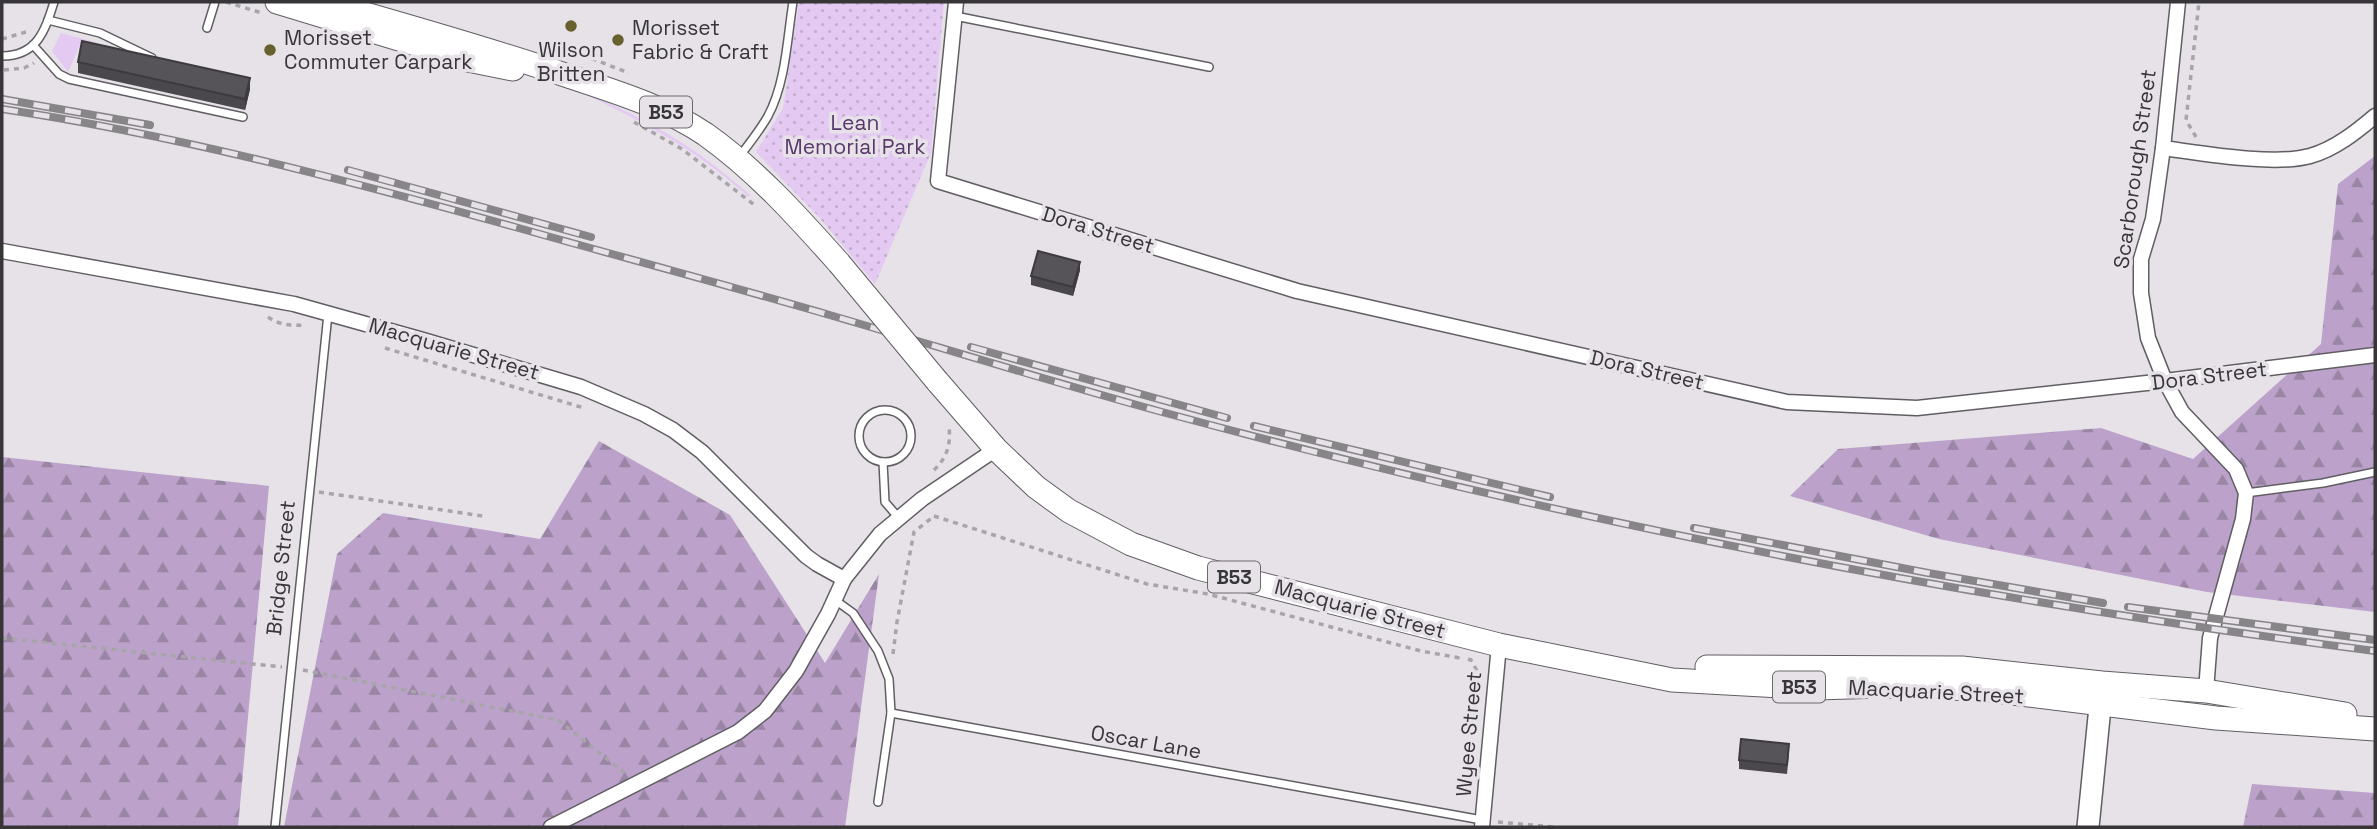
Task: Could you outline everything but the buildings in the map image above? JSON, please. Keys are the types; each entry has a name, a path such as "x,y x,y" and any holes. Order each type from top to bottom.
{"main road":[{"name":"B53","path":"277,2 337,8 476,44 642,100 703,133 737,159"},
{"name":"Macquarie Street","path":"737,159 790,209 996,449 1036,487 1069,511 1142,549 1198,568 1499,645 1693,667 1962,668 2216,718 2375,729"},
{"name":"Macquarie Street","path":"2102,694 2206,691 2375,718"},
{"path":"2088,827 2102,694"}],"street":[{"name":"Scarborough Street","path":"2178,2 2153,219 2141,259 2141,293 2148,338 2165,381 2182,412 2236,469 2246,492"},
{"name":"Dora Street","path":"955,9 938,181 1297,291 1787,402 1917,408 2375,355"},
{"path":"2163,148 2280,160 2310,156 2350,137 2375,116"},
{"name":"Macquarie Street","path":"2,251 229,291 328,313 552,377 591,391 673,430 702,452 806,556 844,579"},
{"path":"551,827 738,732 765,711 796,671 844,579 872,543 898,517 996,449"},
{"path":"2206,691 2212,629 2243,519 2246,492"},
{"name":"Wyee Street","path":"1482,824 1499,645"}],"lane":[{"path":"2,56 16,55 33,46 45,30 54,2"},
{"path":"207,28 215,2"},
{"path":"737,159 759,131 775,99 783,69 793,2"},
{"path":"955,9 1209,67"},
{"path":"48,20 100,33 156,60"},
{"path":"33,46 59,75 69,79 243,117"},
{"name":"Bridge Street","path":"275,827 328,313"},
{"path":"885,410 902,416 910,430 911,438 898,458 883,462 867,455 859,440 862,422 876,411 885,410"},
{"path":"883,462 886,502 898,517"},
{"path":"2246,492 2323,483 2375,472"},
{"path":"835,600 853,613 878,651 889,679 891,713 878,802"},
{"name":"Oscar Lane","path":"891,713 1482,824"}],"path":[{"path":"2197,143 2186,120 2199,2"},
{"path":"2,39 25,34 30,26"},
{"path":"646,129 691,156 761,210"},
{"path":"267,316 275,322 327,331"},
{"path":"378,346 584,408"},
{"path":"310,491 484,516"},
{"path":"934,516 1147,584 1208,594 1421,651 1471,660 1476,669 1478,692"},
{"path":"2,638 292,668 558,720 638,784"},
{"path":"1482,824 1553,827"}],"green space":[{"name":"Lean Memorial Park","path":"799,2 944,2 931,153 875,284 817,215 756,152 783,108"},
{"path":"61,33 98,43 97,46 81,43 68,72 52,51"},
{"path":"592,96 675,138 731,179 750,195 749,197 693,153"},
{"path":"2375,156 2375,612 2207,592 1939,539 1790,496 1838,449 2101,428 2193,459 2321,344 2338,184"},
{"path":"599,441 730,515 825,663 879,574 845,827 284,827 337,554 383,513 540,539"},
{"path":"2,457 269,486 238,827 2,827"},
{"path":"2252,784 2375,793 2375,827 2243,827"}],"railway":[{"path":"2,99 150,125"},
{"path":"2,109 196,145 324,176 754,293 1162,412 1462,488 1917,581 2069,607 2375,651"},
{"path":"348,170 591,237"},
{"path":"971,347 1227,418"},
{"path":"1254,426 1550,497"},
{"path":"1694,528 2103,603"},
{"path":"2128,607 2375,640"}],"place":[{"name":"Wilson Britten","path":"571,26"},
{"name":"Morisset Fabric & Craft","path":"618,40"},
{"name":"Morisset Commuter Carpark","path":"270,50"}]}
